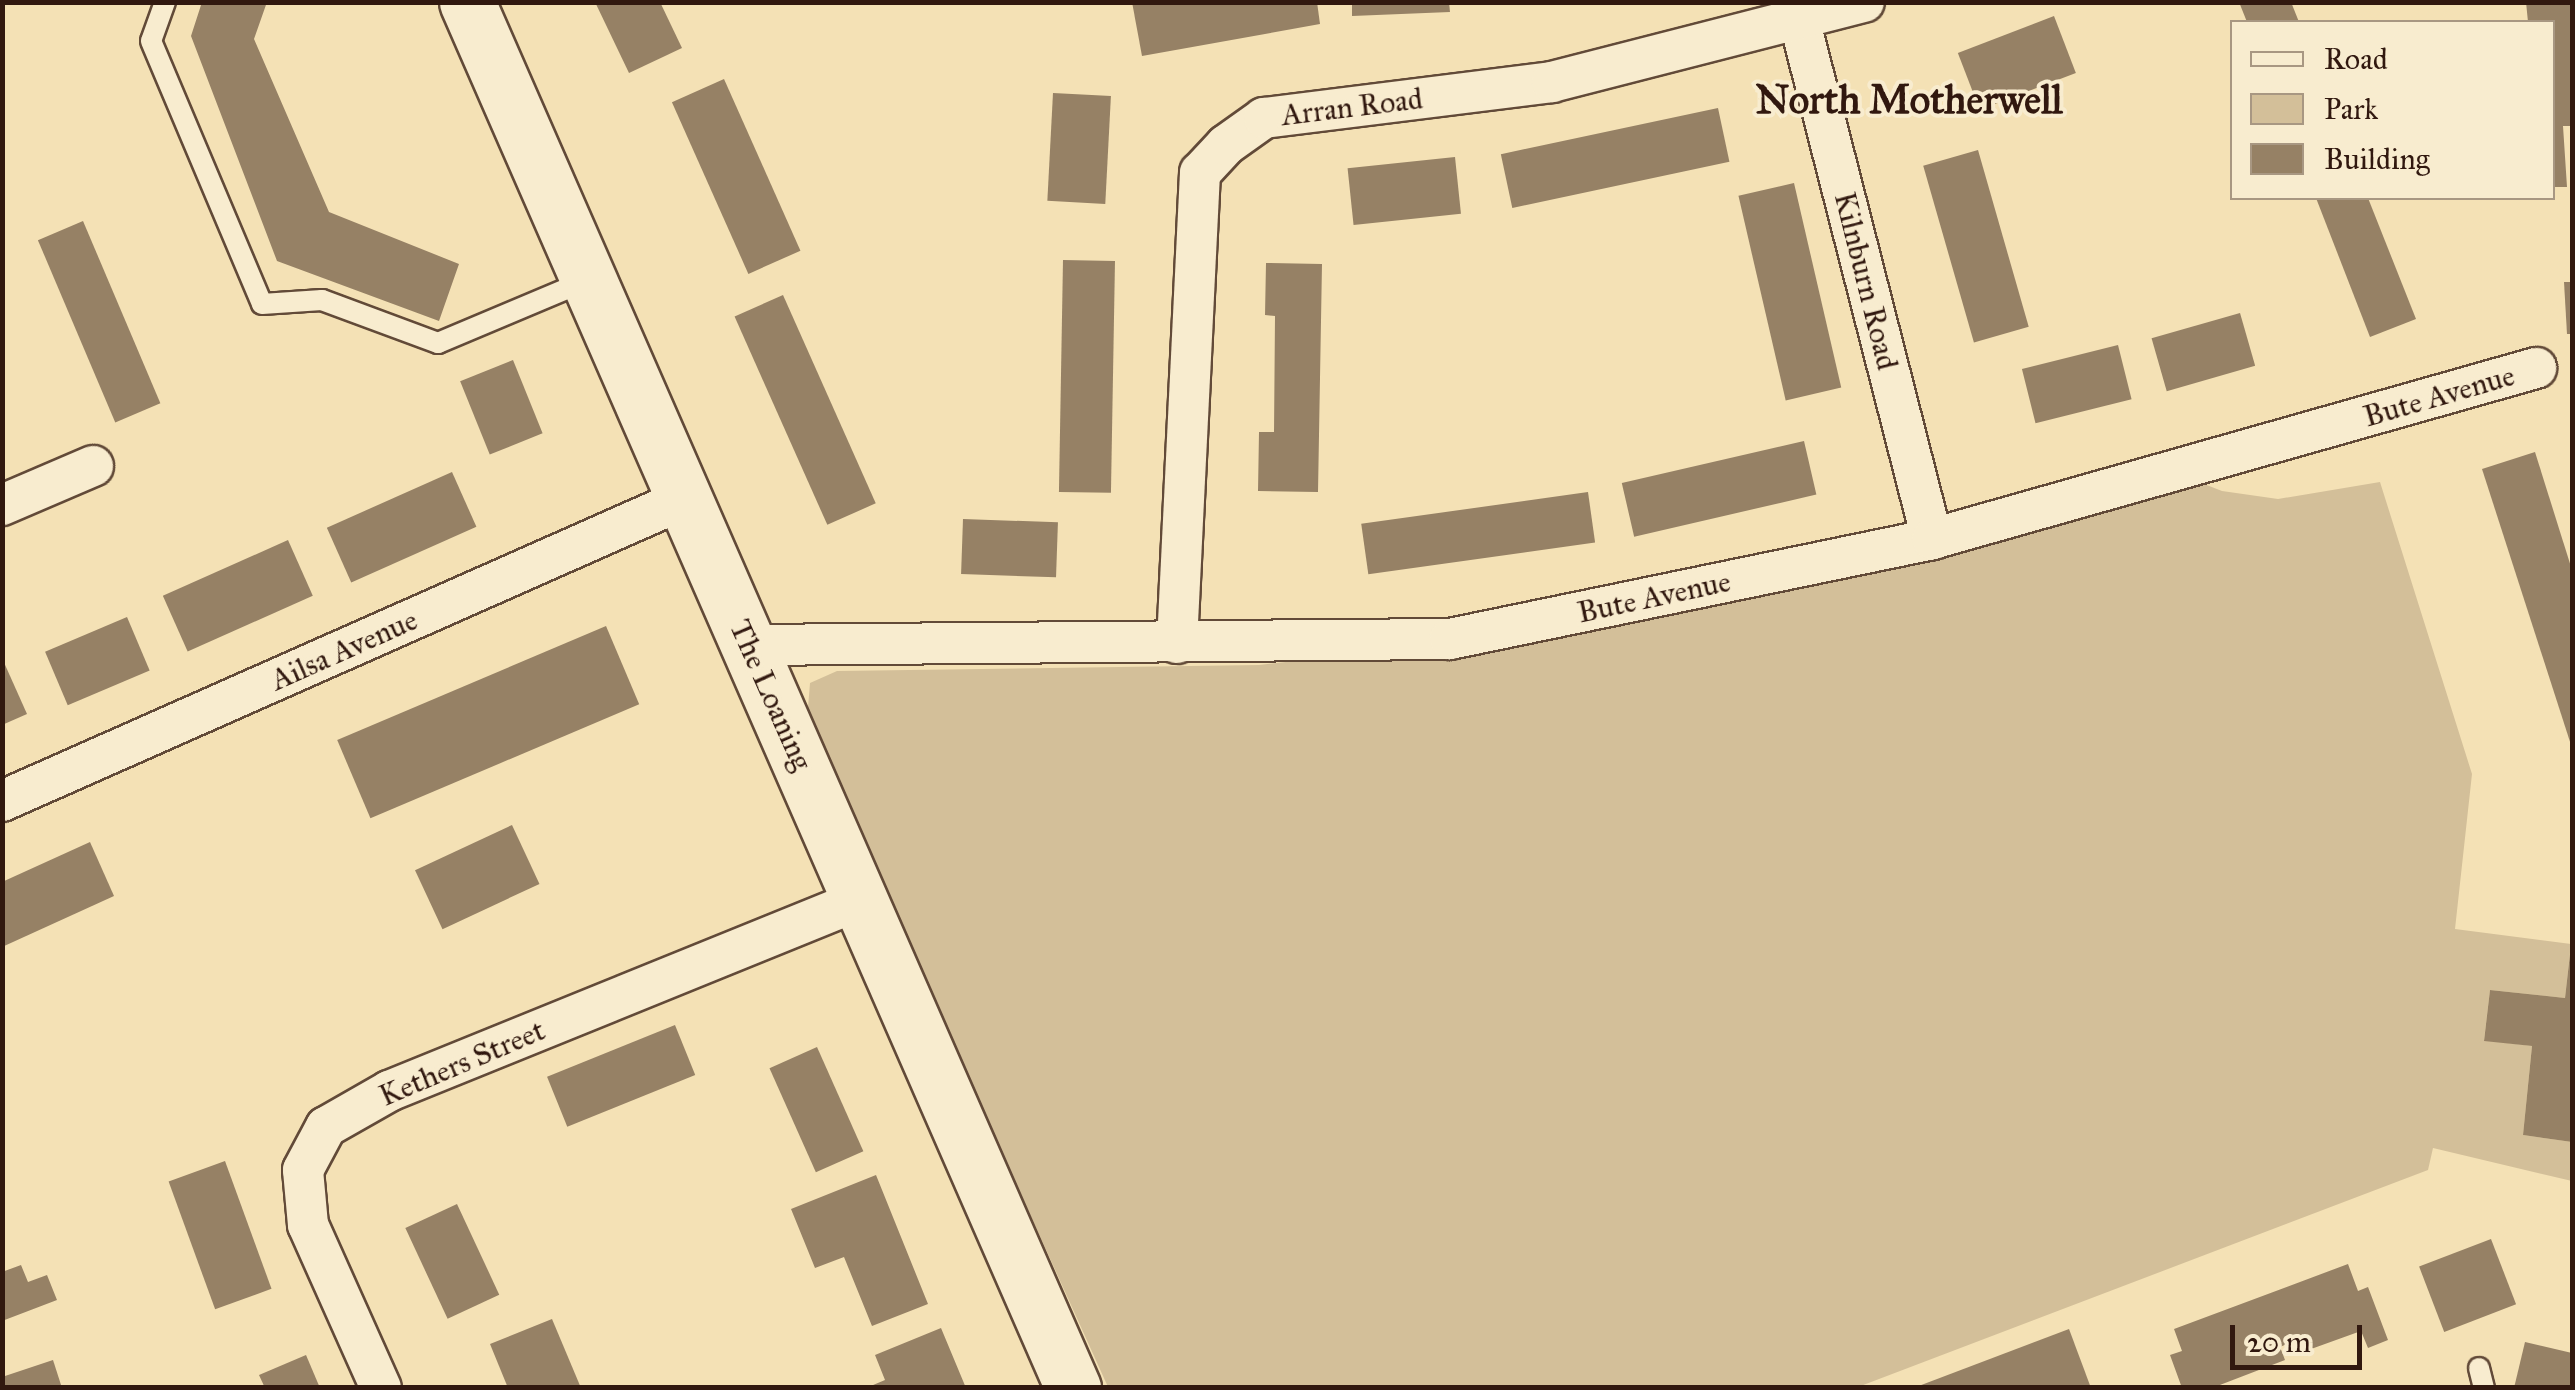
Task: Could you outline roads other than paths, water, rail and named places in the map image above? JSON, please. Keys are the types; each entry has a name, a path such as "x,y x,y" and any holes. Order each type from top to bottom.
{"street":[{"name":"The Loaning","path":"467,2 1073,1388"},
{"name":"Arran Road","path":"1176,642 1200,174 1226,144 1264,118 1552,82 1800,23 1864,2"},
{"name":"Kilnburn Road","path":"1800,23 1932,539"},
{"name":"Bute Avenue","path":"748,645 1450,639 1932,539 2536,368"},
{"path":"2,505 93,466"},
{"name":"Ailsa Avenue","path":"2,801 686,498"},
{"name":"Kethers Street","path":"381,1388 308,1225 303,1170 326,1126 388,1091 862,899"}],"lane":[{"path":"165,2 151,41 262,304 322,300 438,343 589,279"}],"district":[{"name":"North Motherwell","path":"1909,100"}]}
